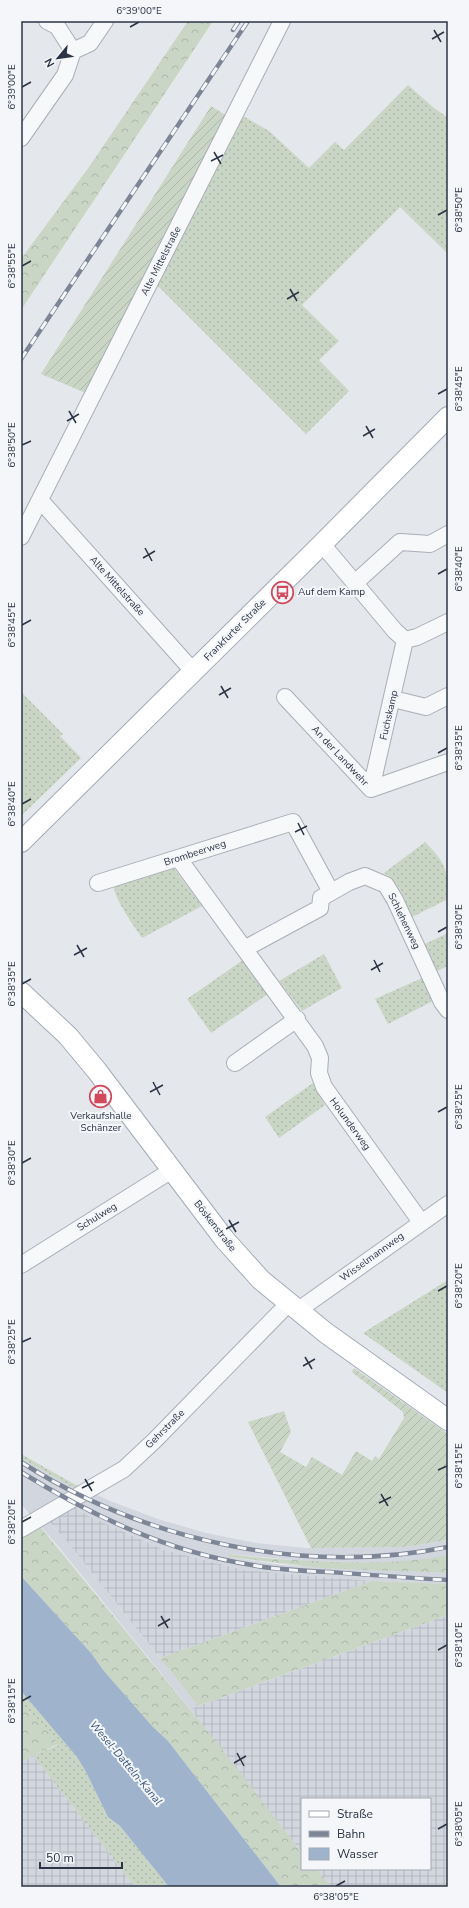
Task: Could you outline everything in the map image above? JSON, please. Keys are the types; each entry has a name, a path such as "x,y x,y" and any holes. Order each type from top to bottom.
{"main road":[{"name":"Frankfurter Straße","path":"21,842 448,417"},
{"name":"Böskenstraße","path":"21,992 68,1036 97,1071 225,1240 261,1280 293,1307 448,1420"}],"street":[{"path":"47,21 57,26 73,51"},
{"path":"21,138 65,75 73,51 90,43 106,21"},
{"name":"Alte Mittelstraße","path":"21,537 282,21"},
{"name":"Alte Mittelstraße","path":"40,500 194,671"},
{"path":"356,582 400,542 430,544 448,534"},
{"path":"322,544 356,582 395,631 405,640 417,637 448,622"},
{"name":"Fuchskamp","path":"371,789 393,698 405,640"},
{"path":"393,698 426,707 448,696"},
{"name":"An der Landwehr","path":"285,697 371,789 448,762"},
{"name":"Brombeerweg","path":"98,883 179,859 292,822 331,892"},
{"name":"Holunderweg","path":"179,859 246,948 315,1046 320,1058 318,1073 324,1087 421,1222"},
{"name":"Schlehenweg","path":"246,948 320,908 321,898 348,882 365,876 386,885 395,900 442,1002 448,1010"},
{"path":"235,1063 296,1019"},
{"name":"Schulweg","path":"21,1265 172,1170"},
{"name":"Wisselmannweg","path":"293,1307 448,1204"},
{"name":"Gehrstraße","path":"21,1529 124,1469 293,1307"}],"shaded area":[{"path":"21,1458 70,1486 83,1488 110,1501 158,1519 206,1533 256,1543 306,1548 405,1547 448,1540 448,1555 427,1560 391,1563 307,1561 229,1554 229,1557 281,1565 448,1573 448,1584 372,1581 244,1570 164,1550 89,1516 63,1501 41,1513 69,1544 198,1706 190,1709 58,1546 21,1504"},
{"path":"72,1506 89,1516 164,1550 244,1570 372,1581 160,1658 69,1544 47,1519"},
{"path":"448,1615 448,1887 331,1887 318,1870 431,1870 431,1798 301,1798 301,1852 190,1709"},
{"path":"33,1755 135,1887 21,1887 21,1763"}],"green space":[{"path":"188,21 213,21 21,310 21,259 89,167"},
{"path":"408,85 448,118 448,254 400,207 302,305 339,341 319,360 349,391 306,434 155,283 243,116 269,131 309,168 335,142 344,150"},
{"path":"211,106 230,118 88,394 41,374"},
{"path":"21,692 63,734 60,736 81,758 21,816"},
{"path":"425,842 442,862 446,874 448,899 412,917 398,886 384,873"},
{"path":"172,866 202,906 142,938 121,905 114,885"},
{"path":"448,933 448,966 437,971 425,944"},
{"path":"324,954 342,988 302,1011 279,981"},
{"path":"243,960 268,994 211,1033 187,999"},
{"path":"422,978 433,1001 388,1024 375,999"},
{"path":"313,1083 325,1105 279,1138 265,1117"},
{"path":"448,1280 448,1393 363,1333"},
{"path":"354,1368 448,1434 448,1540 405,1547 311,1548 248,1422 284,1411 291,1432 280,1452 306,1467 312,1457 342,1475 356,1451 372,1461 375,1456 379,1459 404,1418 403,1412 353,1373 352,1371"},
{"path":"21,1454 83,1488 81,1490 70,1486 21,1458"},
{"path":"38,1524 215,1740 301,1852 301,1870 318,1870 331,1887 281,1887 168,1741 152,1726 104,1671 91,1653 21,1576 21,1535"},
{"path":"229,1554 250,1557 331,1562 398,1561 448,1555 448,1573 321,1568 229,1557"},
{"path":"372,1581 448,1584 448,1615 198,1706 160,1658"},
{"path":"21,1691 77,1757 108,1817 120,1826 169,1887 135,1887 33,1755 59,1745 25,1708 21,1710"},
{"path":"25,1708 59,1744 33,1755 21,1763 21,1710"}],"water":[{"name":"Wesel-Datteln-Kanal","path":"21,1576 91,1653 104,1671 152,1726 168,1741 281,1887 169,1887 120,1826 108,1817 77,1757 21,1691"}],"railway":[{"path":"233,30 239,21"},
{"path":"21,359 248,21"},
{"path":"21,1462 69,1490 119,1513 172,1531 227,1545 282,1554 338,1557 393,1555 448,1547"},
{"path":"21,1472 75,1503 132,1530 190,1551 221,1559 262,1567 301,1571 448,1580"}],"place":[{"name":"Auf dem Kamp","path":"282,592"},
{"name":"Verkaufshalle Schänzer","path":"101,1096"}]}
